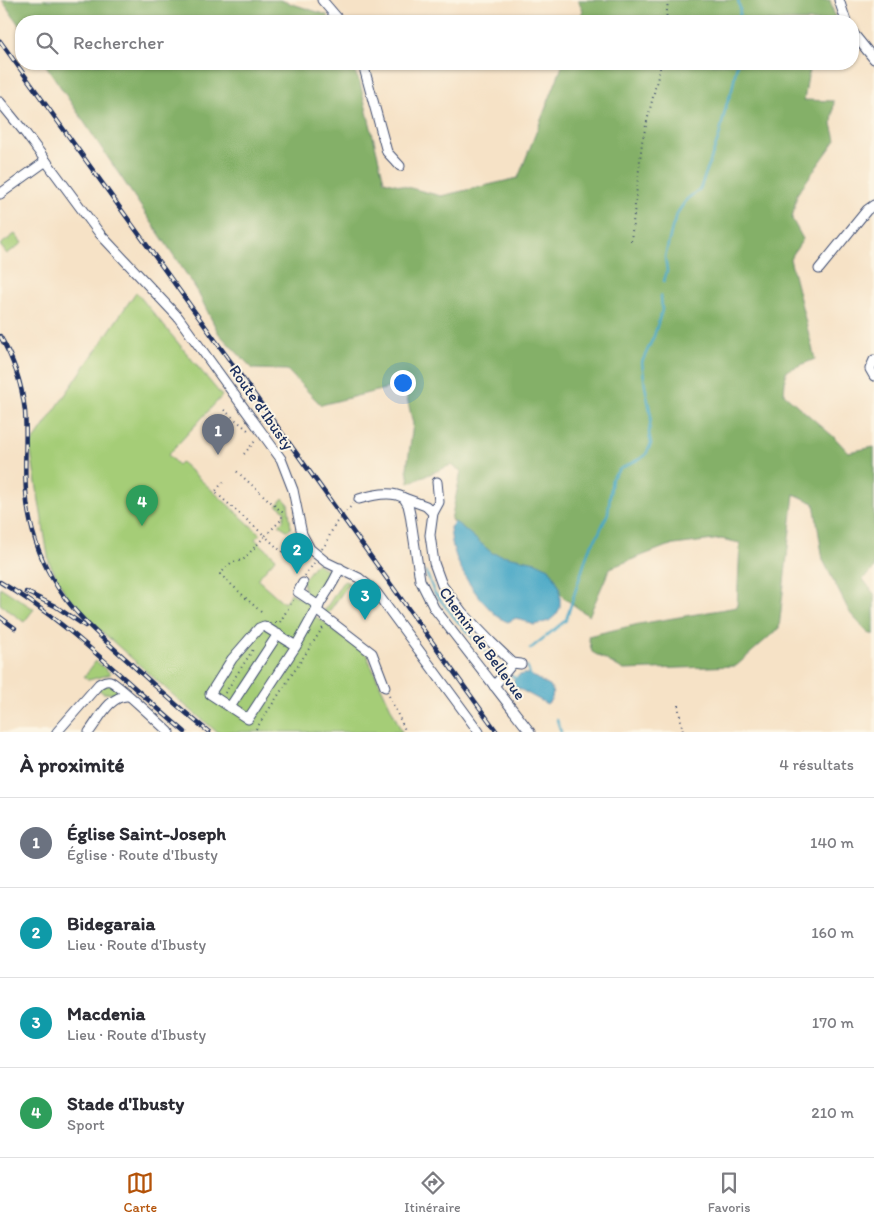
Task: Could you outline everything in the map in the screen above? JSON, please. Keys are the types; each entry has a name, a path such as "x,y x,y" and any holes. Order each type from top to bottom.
{"street":[{"path":"322,0 335,15"},
{"path":"839,0 844,15"},
{"path":"859,40 874,59"},
{"path":"365,70 387,152 400,166"},
{"name":"Route d'Ibusty","path":"0,102 112,248 178,317 281,459 293,490 299,524 312,555 359,578 376,592 479,732"},
{"path":"0,194 46,161"},
{"path":"819,270 874,205"},
{"path":"874,360 870,369 874,376"},
{"path":"437,482 439,502 433,513 430,534 431,550 442,585 462,612 517,664 494,686"},
{"path":"359,499 368,496 392,494 426,506 433,513"},
{"name":"Chemin de Bellevue","path":"404,498 410,514 420,580 434,608 530,732"},
{"path":"296,646 264,626 259,628 232,659 210,694 248,719 296,646 340,568"},
{"path":"302,583 298,592 328,619 372,653 385,686"},
{"path":"230,707 278,634"},
{"path":"57,732 104,681 113,682 169,732"},
{"path":"89,732 114,699 128,696"}],"path":[{"path":"667,15 668,0"},
{"path":"632,240 642,142 660,70"},
{"path":"224,410 253,434 255,441 244,454"},
{"path":"234,469 282,512 282,518 243,560 232,562 220,574 261,612"},
{"path":"223,482 215,492 282,552 305,541"},
{"path":"302,583 300,581 314,563 312,555 325,546 335,524 359,499"},
{"path":"271,621 280,622 298,592"},
{"path":"256,729 328,619"},
{"path":"220,701 258,643"},
{"path":"243,665 253,671"},
{"path":"272,683 283,690"},
{"path":"385,686 406,732"},
{"path":"678,705 683,732"}],"green space":[{"path":"2,0 280,0 327,15 15,15 15,19"},
{"path":"578,0 830,0 834,15 581,15 583,10"},
{"path":"49,70 354,70 360,83 384,181 441,196 518,178 561,70 809,70 804,100 834,101 832,124 836,140 797,194 792,219 803,239 790,259 815,359 786,371 784,394 835,438 848,452 874,447 874,569 863,579 874,594 874,635 868,633 850,613 823,560 814,503 794,494 779,628 736,666 624,670 592,652 588,636 639,624 737,607 740,543 721,539 667,546 610,568 589,616 564,598 536,568 490,557 451,520 461,471 451,465 409,483 407,468 413,424 404,384 321,405 287,370 253,369 219,334 195,287"},
{"path":"15,234 22,243 7,254 0,245"},
{"path":"136,292 222,396 168,455 178,465 181,462 260,534 255,539 276,558 257,579 284,603 291,593 313,606 309,613 331,626 330,629 368,655 369,661 402,732 217,732 101,631 65,593 49,562 30,446"},
{"path":"283,498 288,503 291,528 288,531 279,525 283,521 285,511 277,505"},
{"path":"316,563 326,569 328,573 313,599 305,593 303,581"},
{"path":"345,581 349,583 326,616 323,613"},
{"path":"0,587 34,609 24,622 0,604"},
{"path":"96,661 111,674 89,680 84,677"},
{"path":"109,683 122,694 103,693 98,689"}],"water":[{"path":"455,522 492,553 536,562 549,568 560,588 560,608 556,615 549,621 534,625 516,618 508,622 495,614 477,595 461,568 451,538 450,527"},
{"path":"523,674 529,674 551,687 552,696 547,704 514,686 515,678"}],"waterway":[{"path":"738,0 740,15"},
{"path":"664,281 667,271 665,257 672,228 678,212 687,199 700,189 719,137 736,70"},
{"path":"530,649 566,620 589,549 608,513 612,478 620,469 645,456 651,444 649,433 651,416 642,362 654,336 662,310 661,296"},
{"path":"426,572 434,592 458,622 500,667"},
{"path":"527,667 531,677"},
{"path":"512,676 518,680"},
{"path":"557,720 561,732"}],"railway":[{"path":"0,41 15,62"},
{"path":"21,70 497,732"},
{"path":"0,336 13,363 22,391 26,421 25,481 27,502 34,536 47,568 59,590 87,623 168,698 209,732"},
{"path":"0,582 49,615 73,634 185,732"},
{"path":"26,592 55,606 85,626"},
{"path":"0,617 15,628"}],"place":[{"name":"Église Saint-Joseph","path":"218,455"},
{"name":"Stade d'Ibusty","path":"142,526"},
{"name":"Bidegaraia","path":"297,574"},
{"name":"Macdenia","path":"365,620"}]}
